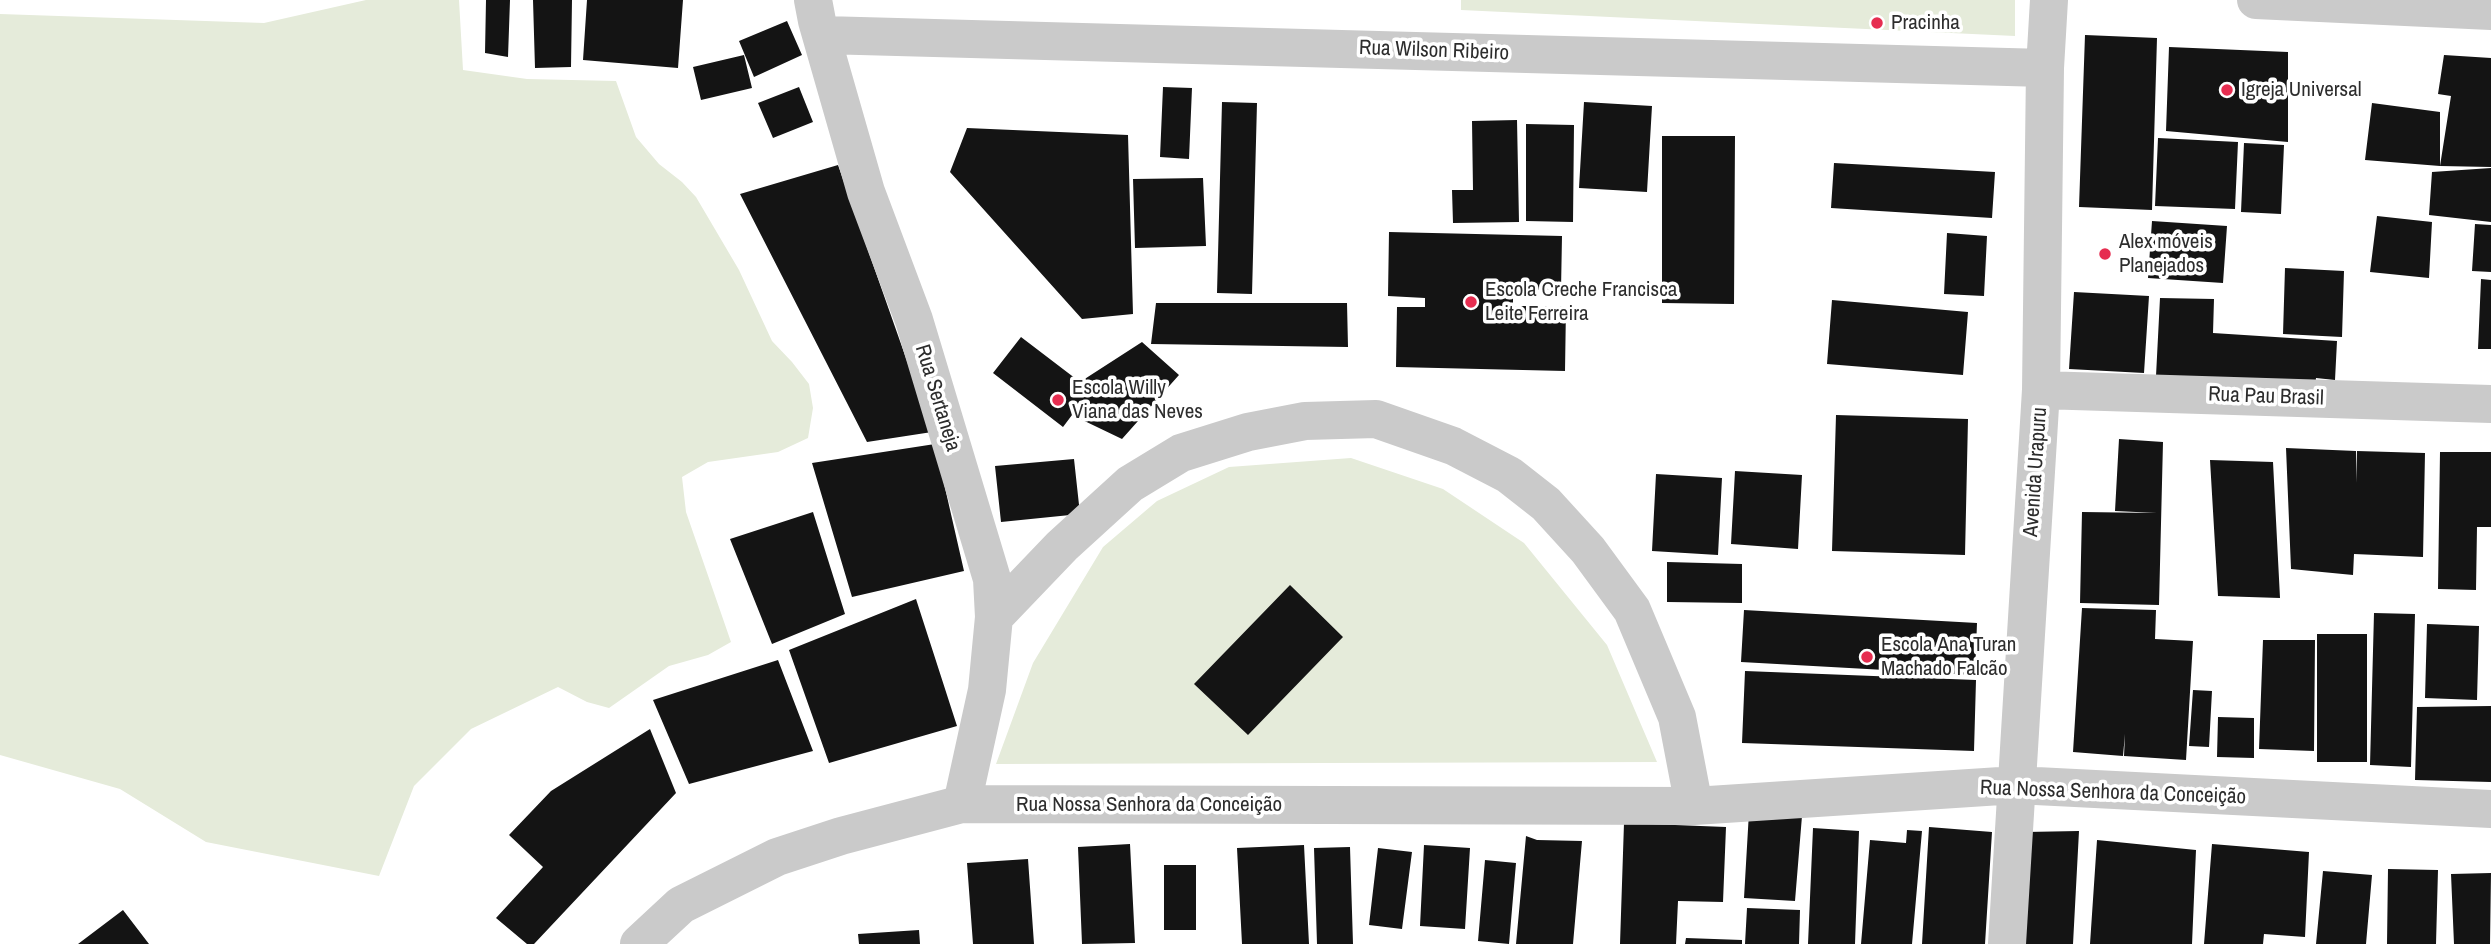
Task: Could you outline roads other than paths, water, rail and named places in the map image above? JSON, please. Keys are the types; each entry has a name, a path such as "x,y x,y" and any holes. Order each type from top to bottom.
{"street":[{"name":"Avenida Urapuru","path":"2007,944 2041,390 2045,68 2049,0"},
{"path":"2256,0 2491,11"},
{"name":"Rua Wilson Ribeiro","path":"818,18 2045,68"},
{"name":"Rua Sertaneja","path":"818,18 866,192 914,320 992,579 994,617 987,690 962,804"},
{"name":"Rua Pau Brasil","path":"2041,390 2491,404"},
{"path":"994,617 1062,546 1130,484 1181,453 1248,432 1305,421 1376,419 1453,446 1509,475 1546,505 1588,550 1632,610 1676,717 1694,806"},
{"name":"Rua Nossa Senhora da Conceição","path":"639,944 681,905 777,856 962,804 1694,806 2016,785 2491,810"}],"place":[{"name":"Pracinha","path":"1877,23"},
{"name":"Igreja Universal","path":"2227,90"},
{"name":"Alex móveis Planejados","path":"2105,254"},
{"name":"Escola Creche Francisca Leite Ferreira","path":"1471,302"},
{"name":"Escola Willy Viana das Neves","path":"1058,400"},
{"name":"Escola Ana Turan Machado Falcão","path":"1867,657"}]}
